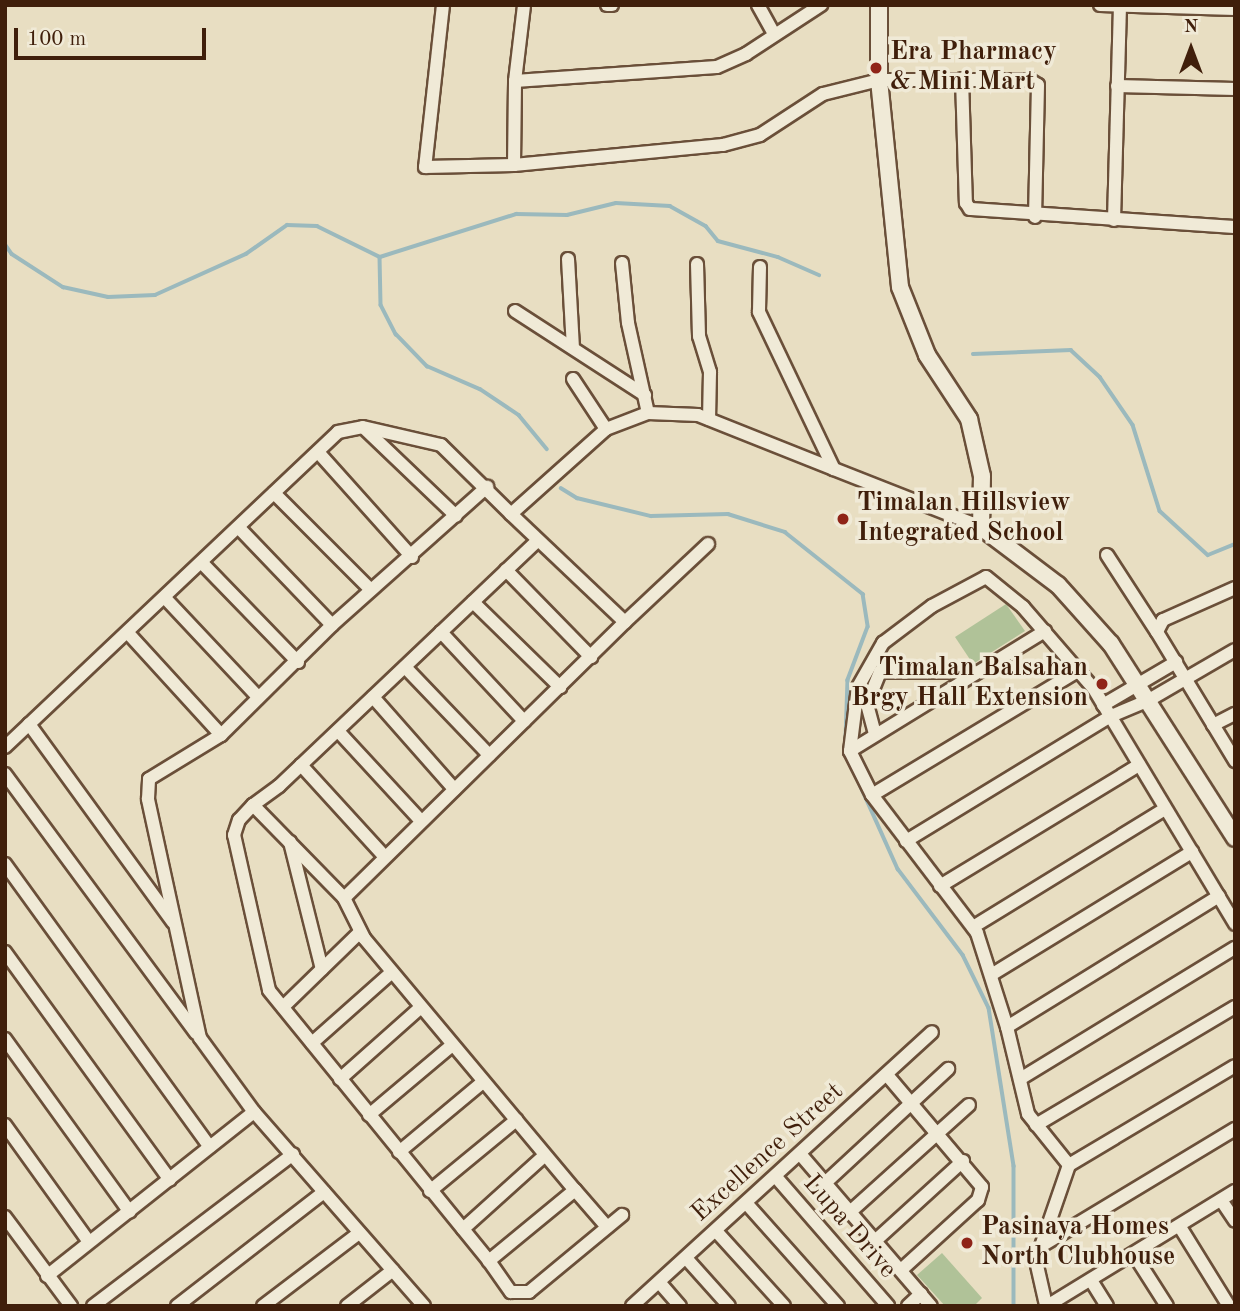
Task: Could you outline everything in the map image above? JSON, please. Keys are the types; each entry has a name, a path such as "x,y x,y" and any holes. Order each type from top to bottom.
{"street":[{"path":"443,5 425,167 514,165 723,145 760,135 823,93 879,80 1030,80 1038,85 1035,216"},
{"path":"514,165 515,81 524,5"},
{"path":"758,5 774,34"},
{"path":"515,81 691,72 733,60 821,5"},
{"path":"879,5 879,80 900,287 927,355 973,430 982,476 981,527"},
{"path":"1100,5 1235,9"},
{"path":"1114,220 1120,6"},
{"path":"962,79 967,206 1035,216 1235,227"},
{"path":"1117,86 1235,89"},
{"path":"568,259 573,348"},
{"path":"622,263 628,323 648,413"},
{"path":"697,264 699,336 710,372 709,419"},
{"path":"760,267 759,312 834,469"},
{"path":"515,311 645,395"},
{"path":"573,379 606,429"},
{"path":"511,514 606,429 648,413 686,412 981,527 1058,585 1111,644 1140,685 1235,838"},
{"path":"363,427 456,516"},
{"path":"5,747 240,529 338,432 363,427 442,445 487,487 537,541 625,622"},
{"path":"318,452 412,557"},
{"path":"200,1038 148,799 149,779 221,734 258,696 298,662 332,625 412,557 487,487"},
{"path":"274,494 372,590"},
{"path":"240,529 332,625"},
{"path":"537,541 338,731 253,805 239,820 234,835 269,990 489,1261 511,1292 519,1295 622,1215"},
{"path":"344,898 384,856 708,544"},
{"path":"1107,555 1185,676 1235,761"},
{"path":"202,563 298,662"},
{"path":"506,570 591,657"},
{"path":"1069,1166 1028,1114 1007,1027 972,926 872,795 850,751 855,700 870,661 883,643 932,606 986,577 1045,631 1079,670 1103,705 1235,924"},
{"path":"1157,632 1163,620 1235,588"},
{"path":"166,599 258,696"},
{"path":"473,602 560,687"},
{"path":"850,751 1045,631"},
{"path":"441,632 524,721"},
{"path":"128,633 221,734"},
{"path":"906,841 1109,718 1149,700 1185,676 1235,650"},
{"path":"1103,705 1176,662"},
{"path":"405,667 489,755"},
{"path":"872,795 1079,670"},
{"path":"875,734 867,704 880,672 976,672"},
{"path":"373,697 454,789"},
{"path":"1213,725 1235,714"},
{"path":"29,724 177,927"},
{"path":"338,731 421,821"},
{"path":"301,765 384,856"},
{"path":"940,886 1139,765"},
{"path":"5,774 254,1112 424,1306"},
{"path":"253,805 344,898 360,932 544,1156 607,1227"},
{"path":"972,926 1165,809"},
{"path":"290,842 322,969"},
{"path":"991,975 1192,852"},
{"path":"5,864 210,1147"},
{"path":"1007,1027 1219,896"},
{"path":"283,1007 360,932"},
{"path":"1020,1079 1235,948"},
{"path":"5,953 170,1180"},
{"path":"312,1043 392,972"},
{"path":"341,1079 421,1007"},
{"path":"1036,1125 1235,1007"},
{"name":"Excellence Street","path":"632,1306 801,1155 932,1032"},
{"path":"5,1040 130,1212"},
{"path":"369,1115 452,1045"},
{"path":"1235,1066 1069,1166 1037,1261 1047,1305 1135,1256 1235,1191"},
{"path":"825,1182 948,1069"},
{"path":"887,1075 963,1161 982,1187 978,1200 901,1270"},
{"path":"398,1152 483,1082"},
{"path":"850,1212 969,1105"},
{"path":"47,1276 254,1112"},
{"path":"430,1191 516,1120"},
{"path":"5,1125 89,1242"},
{"path":"1041,1246 1235,1129"},
{"path":"93,1306 293,1154"},
{"path":"801,1155 931,1306"},
{"path":"463,1229 544,1156"},
{"path":"875,1241 963,1161"},
{"name":"Lupa Drive","path":"776,1177 888,1306"},
{"path":"489,1261 575,1190"},
{"path":"177,1306 324,1192"},
{"path":"1221,1200 1235,1221"},
{"path":"747,1204 838,1306"},
{"path":"5,1217 71,1306"},
{"path":"1180,1227 1229,1306"},
{"path":"716,1231 784,1306"},
{"path":"264,1306 359,1233"},
{"path":"1135,1256 1167,1306"},
{"path":"686,1258 729,1306"},
{"path":"347,1306 393,1270"},
{"path":"659,1282 680,1306"},
{"path":"1092,1282 1107,1306"},
{"path":"908,1306 921,1294"}],"green space":[{"path":"1006,604 1025,631 973,664 955,637"},
{"path":"942,1253 982,1298 974,1306 945,1306 917,1275"}],"waterway":[{"path":"5,244 12,254 63,287 108,297 155,295 246,254 287,225 317,226 380,257 516,214 567,215 616,203 670,206 706,226 718,241 778,257 819,275"},
{"path":"380,257 381,305 396,334 427,366 480,389 519,415 547,449"},
{"path":"973,354 1071,350 1100,377 1133,425 1160,511 1208,555 1235,544"},
{"path":"561,488 577,498 651,516 728,514 785,532 863,594 868,627 848,680 846,739"},
{"path":"858,780 898,869 963,955 989,1008 1014,1166 1014,1306"}],"place":[{"name":"Era Pharmacy & Mini Mart","path":"876,68"},
{"name":"Timalan Hillsview Integrated School","path":"843,519"},
{"name":"Timalan Balsahan Brgy Hall Extension","path":"1102,684"},
{"name":"Pasinaya Homes North Clubhouse","path":"967,1243"}]}
